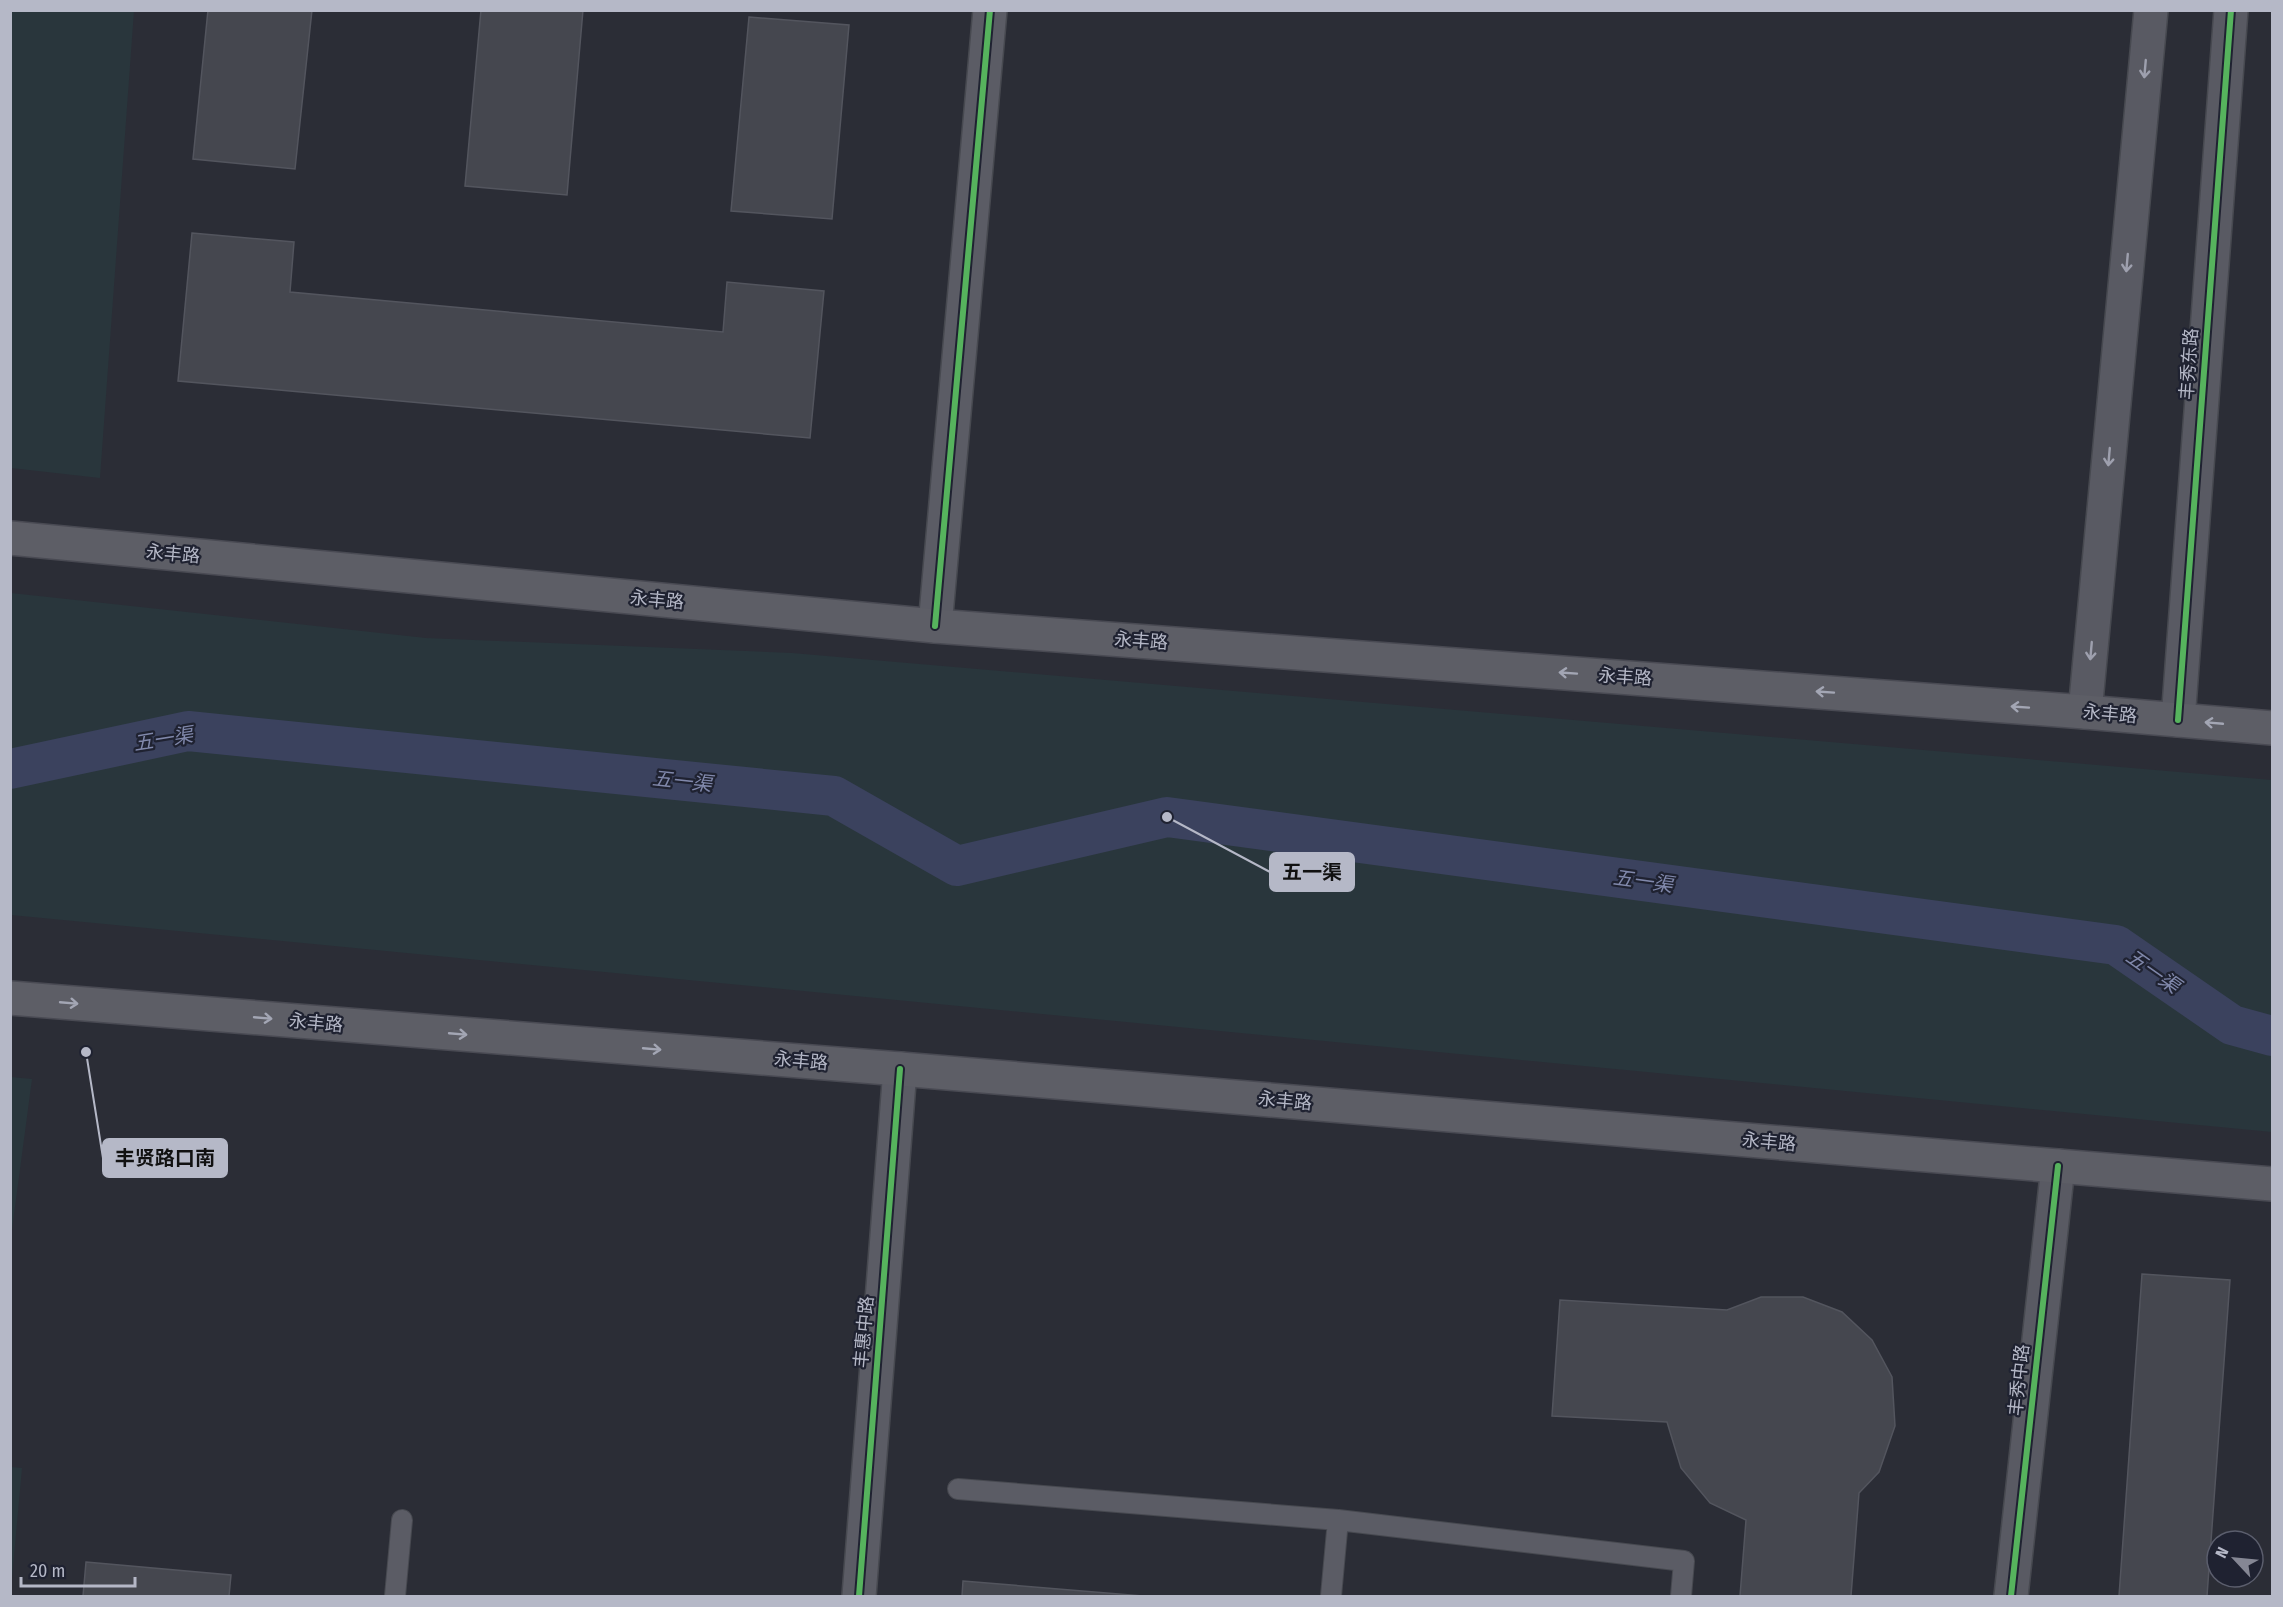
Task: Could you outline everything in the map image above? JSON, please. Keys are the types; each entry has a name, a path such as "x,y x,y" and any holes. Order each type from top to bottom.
{"main road":[{"name":"永丰路","path":"10,538 935,626 2272,728"},
{"name":"永丰路","path":"10,998 900,1069 2272,1184"}],"street":[{"path":"935,626 990,10"},
{"path":"2085,712 2151,10"},
{"name":"丰秀东路","path":"2178,720 2231,10"},
{"name":"丰惠中路","path":"858,1596 900,1069"},
{"name":"丰秀中路","path":"2011,1596 2058,1166"}],"lane":[{"path":"958,1489 1338,1520 1684,1562 1681,1596"},
{"path":"395,1596 402,1520"},
{"path":"1331,1596 1338,1520"}],"shaded area":[{"path":"11,10 134,11 100,478 11,468"},
{"path":"11,593 426,638 792,653 2272,780 2272,1132 11,915"},
{"path":"10,1077 32,1079 11,1237"},
{"path":"10,1467 22,1468 11,1589"}],"building":[{"path":"208,10 312,10 295,169 193,159"},
{"path":"481,10 583,10 567,195 465,186"},
{"path":"749,17 849,25 832,219 731,211"},
{"path":"192,233 294,242 290,292 723,332 727,282 824,291 810,438 178,381"},
{"path":"2142,1274 2230,1280 2212,1529 2205,1529 2207,1596 2119,1596"},
{"path":"1761,1297 1803,1297 1842,1312 1872,1340 1892,1377 1895,1426 1879,1472 1859,1493 1851,1596 1740,1596 1746,1520 1710,1503 1681,1468 1667,1422 1552,1416 1560,1300 1727,1310"},
{"path":"86,1562 231,1575 229,1596 83,1596"},
{"path":"963,1581 1143,1596 962,1596"}],"waterway":[{"name":"五一渠","path":"10,769 188,731 834,796 957,866 1167,817 2116,945 2232,1025 2272,1036"}],"cycle path":[{"path":"935,626 990,10"},
{"path":"2178,720 2231,10"},
{"path":"859,1596 900,1069"},
{"path":"2011,1596 2058,1166"}],"place":[{"name":"五一渠","path":"1167,817"},
{"name":"丰贤路口南","path":"86,1052"}]}
